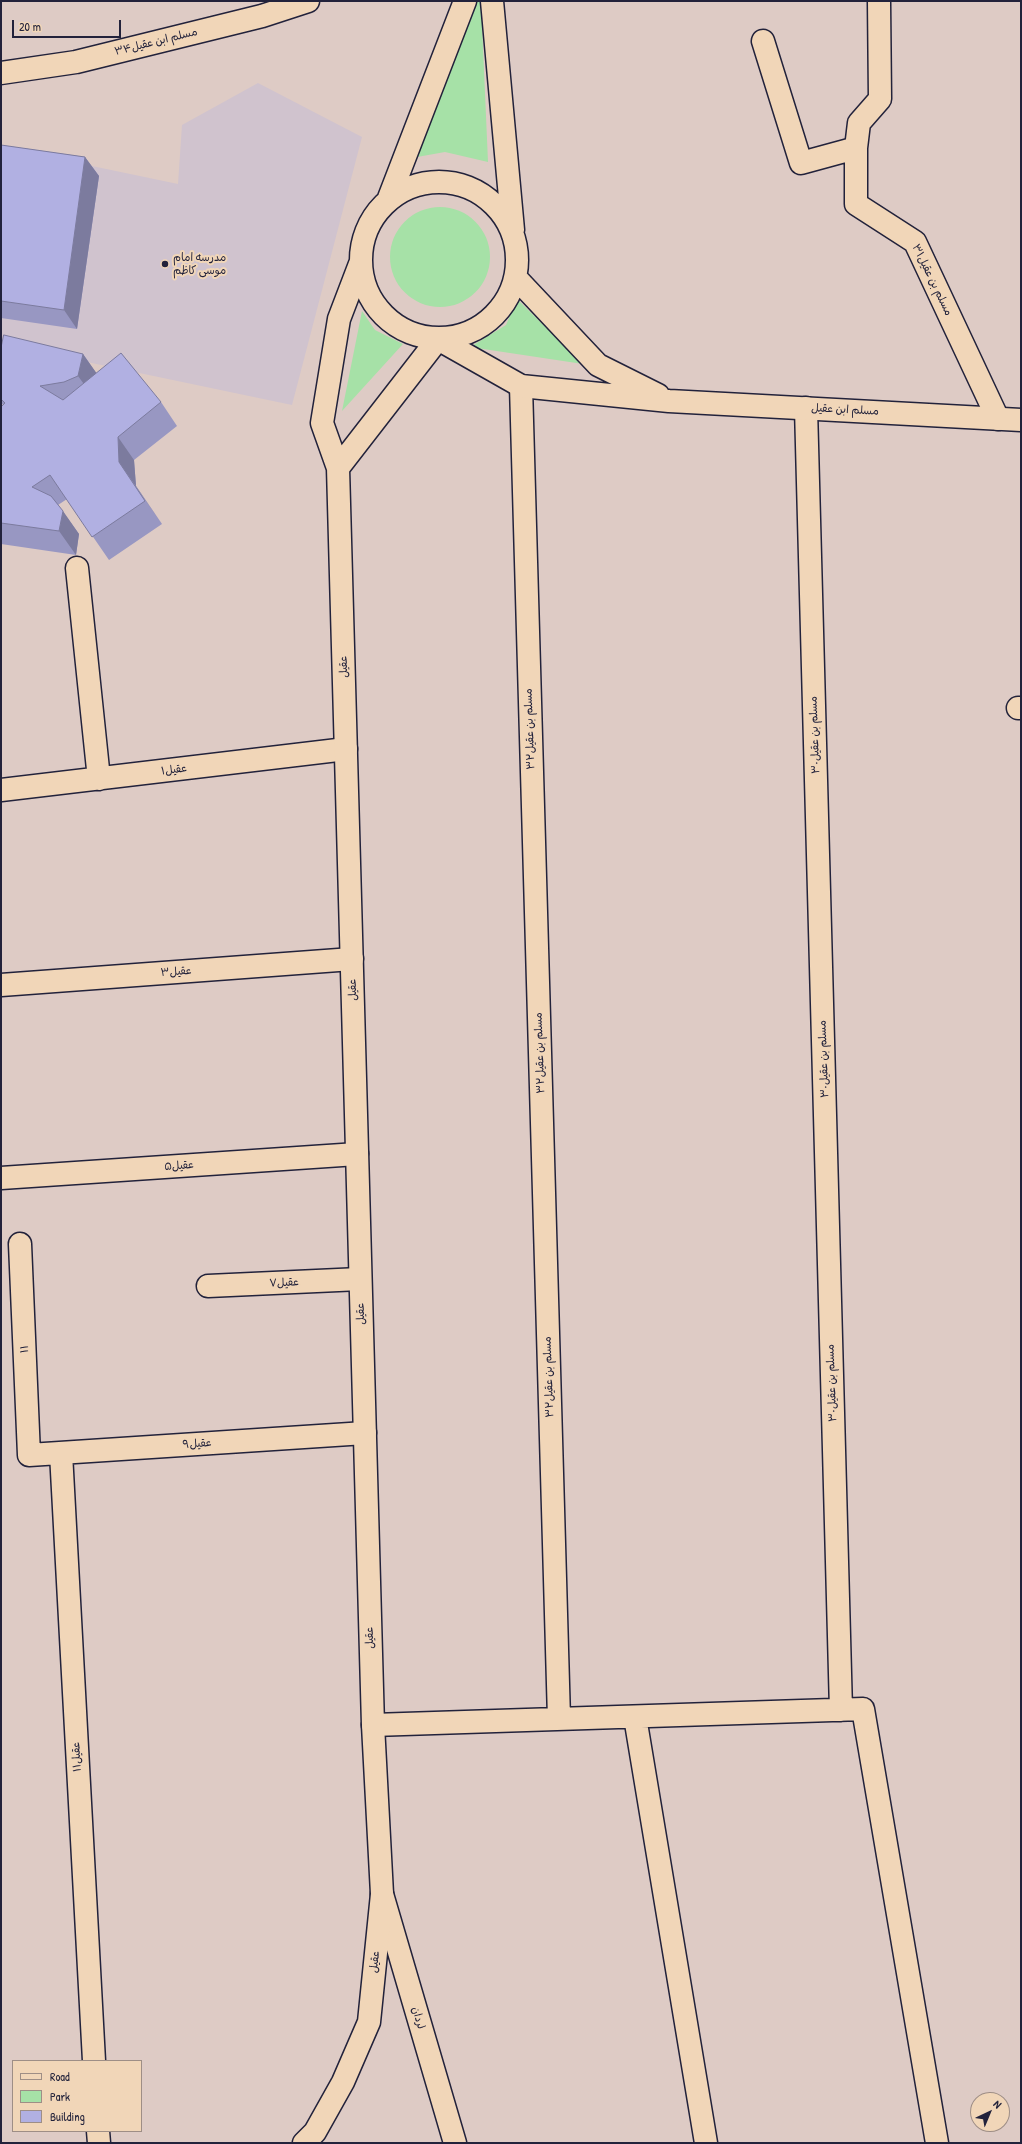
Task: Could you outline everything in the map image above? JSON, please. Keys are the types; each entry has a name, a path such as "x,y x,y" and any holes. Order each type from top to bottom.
{"street":[{"name":"مسلم ابن عقیل۳۴","path":"1,73 76,62 260,8 308,1"},
{"path":"390,198 465,1"},
{"path":"492,1 514,235 518,256 516,278 506,302 488,322 465,335 438,339 415,335 393,324 376,308 365,287 360,264 362,239 372,216 390,198 412,186 436,181 461,184 484,195 502,213 514,235"},
{"name":"مسلم بن عقیل۳۱","path":"879,2 880,99 858,123 856,148 856,204 914,242 998,419"},
{"path":"763,41 801,163 856,148"},
{"name":"عقیل","path":"304,2143 315,2132 343,2082 369,2022 382,1894 373,1725 338,468 322,423 339,318 360,264"},
{"path":"516,278 598,365 669,401"},
{"path":"438,339 520,386"},
{"path":"338,468 438,339"},
{"name":"مسلم ابن عقیل","path":"520,386 669,401 1021,420"},
{"name":"مسلم بن عقیل۳۲","path":"520,386 559,1719"},
{"name":"مسلم بن عقیل۳۰","path":"806,408 841,1710"},
{"path":"77,568 99,779"},
{"name":"عقیل۱","path":"1,790 346,749"},
{"name":"عقیل۳","path":"1,985 352,959"},
{"name":"عقیل۵","path":"1,1178 357,1154"},
{"name":"۱۱","path":"20,1244 29,1455"},
{"name":"عقیل۷","path":"208,1286 360,1280"},
{"name":"عقیل۹","path":"29,1455 365,1433"},
{"name":"عقیل۱۱","path":"61,1453 94,2060"},
{"path":"373,1725 863,1709 937,2143"},
{"path":"635,1717 706,2143"},
{"name":"لردان","path":"382,1894 455,2143"},
{"path":"98,2132 99,2143"}],"shaded area":[{"name":"مدرسه امام موسی کاظم","path":"258,83 362,137 292,405 1,344 1,147 178,184 182,125"}],"green space":[{"path":"473,1 481,1 488,162 445,152 417,157"},
{"path":"440,207 459,211 475,222 486,238 490,257 486,276 475,292 459,303 440,307 421,303 405,292 394,276 390,257 394,238 405,222 421,211"},
{"path":"517,299 583,364 470,347 506,325"},
{"path":"362,311 375,330 403,344 342,411"}],"building":[{"path":"1,145 85,157 64,310 1,301"},
{"path":"4,335 83,354 78,376 64,382 40,386 63,400 121,353 161,402 118,437 119,462 145,501 92,537 50,475 32,487 51,496 63,511 59,531 1,523 1,407 5,403 1,399 1,348"}],"place":[{"name":"مدرسه امام موسی کاظم","path":"165,264"}]}
